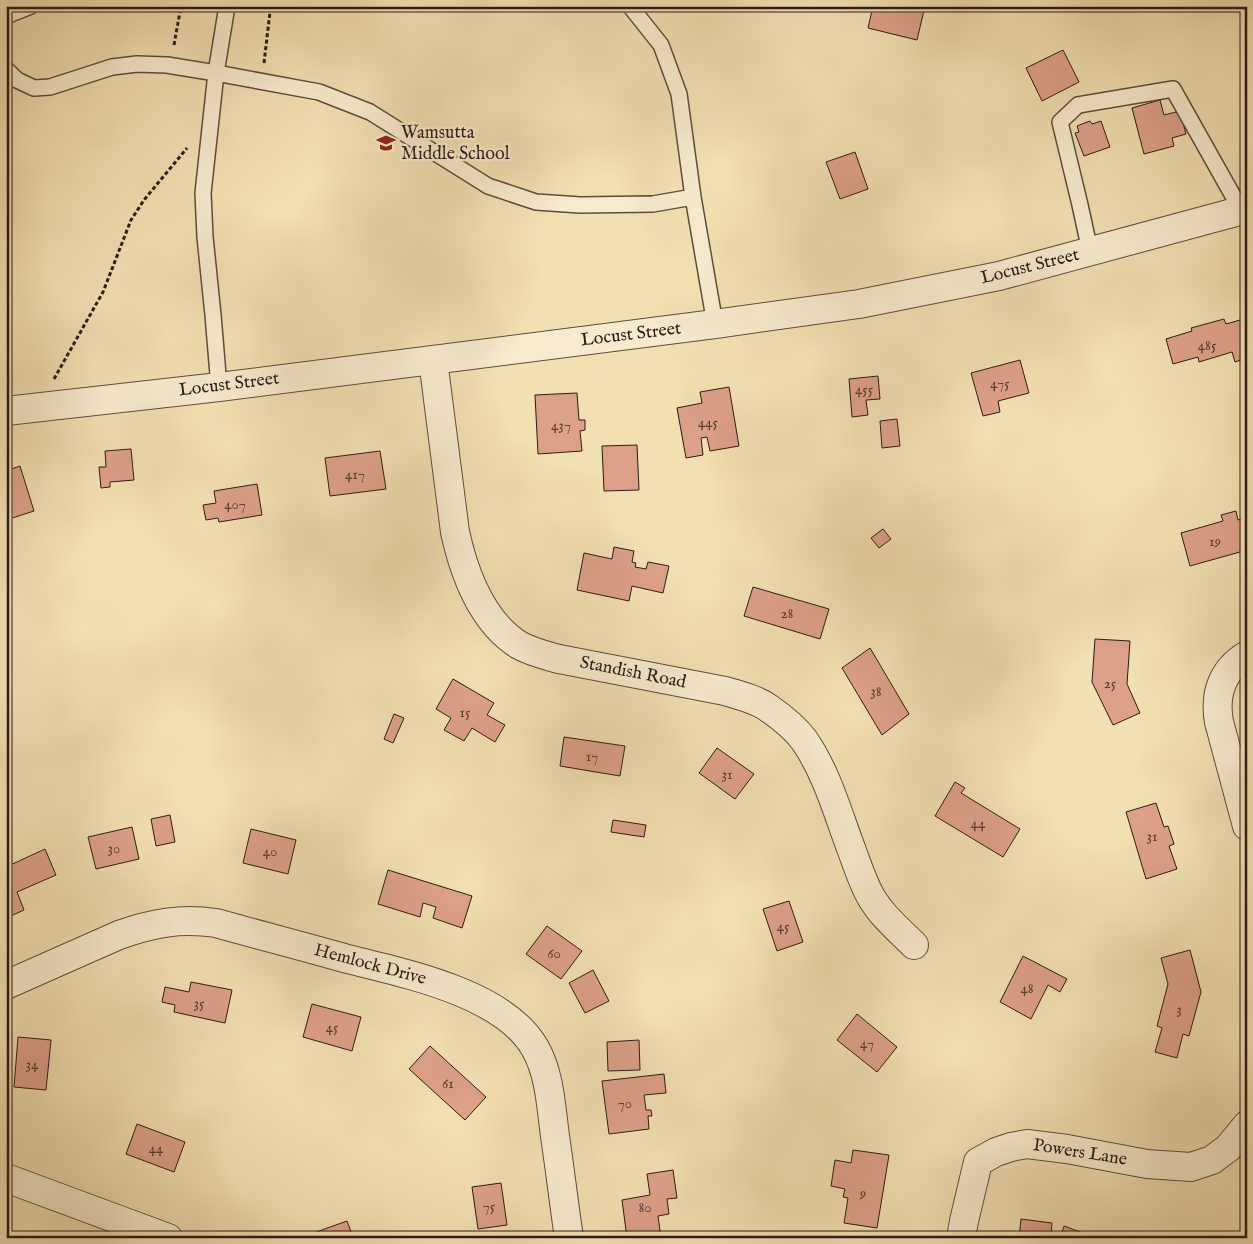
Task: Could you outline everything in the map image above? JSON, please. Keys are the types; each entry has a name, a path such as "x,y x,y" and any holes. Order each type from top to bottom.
{"street":[{"name":"Locust Street","path":"6,411 219,387 859,304 999,276 1244,210"},
{"name":"Standish Road","path":"433,360 457,542 465,570 473,588 492,619 505,634 519,645 538,653 559,659 725,691 766,706 803,739 817,761 872,898 888,920 914,945"},
{"path":"1247,655 1231,667 1225,677 1220,687 1217,711 1247,826"},
{"name":"Hemlock Drive","path":"6,985 127,932 151,925 184,920 216,923 432,981 479,1001 500,1012 520,1029 528,1038 541,1061 549,1094 569,1238"},
{"name":"Powers Lane","path":"961,1238 978,1162 996,1152 1027,1144 1067,1149 1147,1164 1190,1167 1212,1160 1228,1148 1247,1125"},
{"path":"6,1178 168,1238"}],"lane":[{"path":"6,16 31,6"},
{"path":"219,387 205,237 203,193 216,73 227,6"},
{"path":"630,6 661,45 679,94 693,197 715,324"},
{"path":"6,69 17,80 34,88 50,88 112,67 136,64 216,73 319,92 370,112 488,186 536,202 580,205 653,204 693,197"},
{"path":"1090,251 1060,122 1078,105 1173,89 1244,210"}],"path":[{"path":"174,48 181,6"},
{"path":"263,67 270,12"},
{"path":"50,386 103,292 131,220 144,200 187,147"}],"building":[{"path":"873,6 925,6 917,40 868,28"},
{"path":"1063,50 1079,82 1042,101 1026,68"},
{"path":"1160,100 1164,115 1180,111 1186,134 1172,138 1174,146 1144,154 1132,108"},
{"path":"1090,121 1092,124 1101,121 1110,147 1084,156 1075,133 1079,132 1077,126"},
{"path":"855,152 868,189 840,199 826,162"},
{"path":"1247,318 1247,358 1235,362 1232,352 1199,362 1198,357 1173,364 1166,339 1192,331 1191,328 1224,319 1226,324"},
{"path":"1020,360 1029,393 998,401 1000,412 983,416 971,373"},
{"path":"878,376 880,399 866,400 868,415 852,417 849,379"},
{"path":"729,387 739,446 710,451 707,437 701,438 703,455 686,458 677,408 702,403 700,392"},
{"path":"577,393 579,420 585,420 585,430 580,431 582,451 538,454 535,395"},
{"path":"897,419 900,446 882,448 880,421"},
{"path":"637,445 639,490 604,491 602,446"},
{"path":"131,449 134,480 110,482 110,487 101,488 99,467 106,467 105,451"},
{"path":"380,451 386,489 330,496 325,458"},
{"path":"20,466 34,511 6,520 6,471"},
{"path":"257,484 262,515 219,522 218,518 206,520 203,505 216,503 214,491"},
{"path":"1236,511 1238,520 1247,517 1247,550 1190,566 1181,533 1223,521 1221,515"},
{"path":"883,529 891,539 879,548 871,538"},
{"path":"614,547 634,551 632,562 636,563 635,567 646,569 648,562 669,566 663,593 632,586 629,601 577,590 584,553 612,559"},
{"path":"753,587 829,609 820,639 744,616"},
{"path":"1095,639 1130,641 1127,684 1140,713 1113,725 1092,682"},
{"path":"870,648 909,714 882,735 842,668"},
{"path":"453,679 494,703 487,715 505,725 495,742 472,728 464,741 444,730 451,718 436,709"},
{"path":"394,714 404,718 393,743 384,739"},
{"path":"564,737 625,746 620,776 560,766"},
{"path":"717,748 754,774 735,799 699,773"},
{"path":"955,782 965,788 961,793 1020,829 1003,857 935,816"},
{"path":"1156,803 1164,827 1168,826 1174,844 1169,846 1177,869 1146,879 1126,812"},
{"path":"170,815 175,842 156,846 151,819"},
{"path":"613,820 646,825 644,837 611,832"},
{"path":"132,827 139,859 96,869 88,837"},
{"path":"251,829 296,840 288,874 243,863"},
{"path":"45,849 56,875 17,892 24,910 6,918 6,867"},
{"path":"388,870 472,896 462,928 433,918 436,907 423,903 420,917 378,904"},
{"path":"789,901 803,942 777,951 763,909"},
{"path":"547,926 582,951 561,979 526,954"},
{"path":"1190,950 1201,992 1189,1036 1183,1034 1177,1058 1155,1052 1162,1028 1157,1026 1168,984 1161,958"},
{"path":"1023,956 1067,979 1060,992 1048,985 1031,1019 1000,1002"},
{"path":"593,970 609,1001 585,1013 569,983"},
{"path":"191,982 232,990 225,1023 174,1012 175,1005 162,1002 165,987 189,992"},
{"path":"312,1004 361,1017 352,1051 303,1037"},
{"path":"857,1014 897,1047 877,1072 837,1040"},
{"path":"18,1037 51,1040 46,1090 14,1087"},
{"path":"639,1040 640,1070 608,1071 607,1042"},
{"path":"430,1046 486,1097 465,1120 409,1069"},
{"path":"664,1074 666,1093 644,1095 646,1110 651,1110 652,1116 648,1116 649,1129 609,1134 602,1081"},
{"path":"137,1124 185,1142 174,1172 126,1154"},
{"path":"853,1150 889,1155 877,1228 844,1223 848,1198 843,1197 845,1189 831,1186 835,1160 851,1163"},
{"path":"673,1170 677,1198 667,1199 669,1214 658,1216 661,1238 627,1238 622,1200 650,1195 647,1174"},
{"path":"501,1183 507,1225 478,1229 472,1187"},
{"path":"1021,1219 1052,1223 1051,1234 1061,1235 1064,1226 1097,1238 1019,1238"},
{"path":"347,1221 353,1237 302,1237"}],"place":[{"name":"Wamsutta Middle School","path":"386,143"}]}
